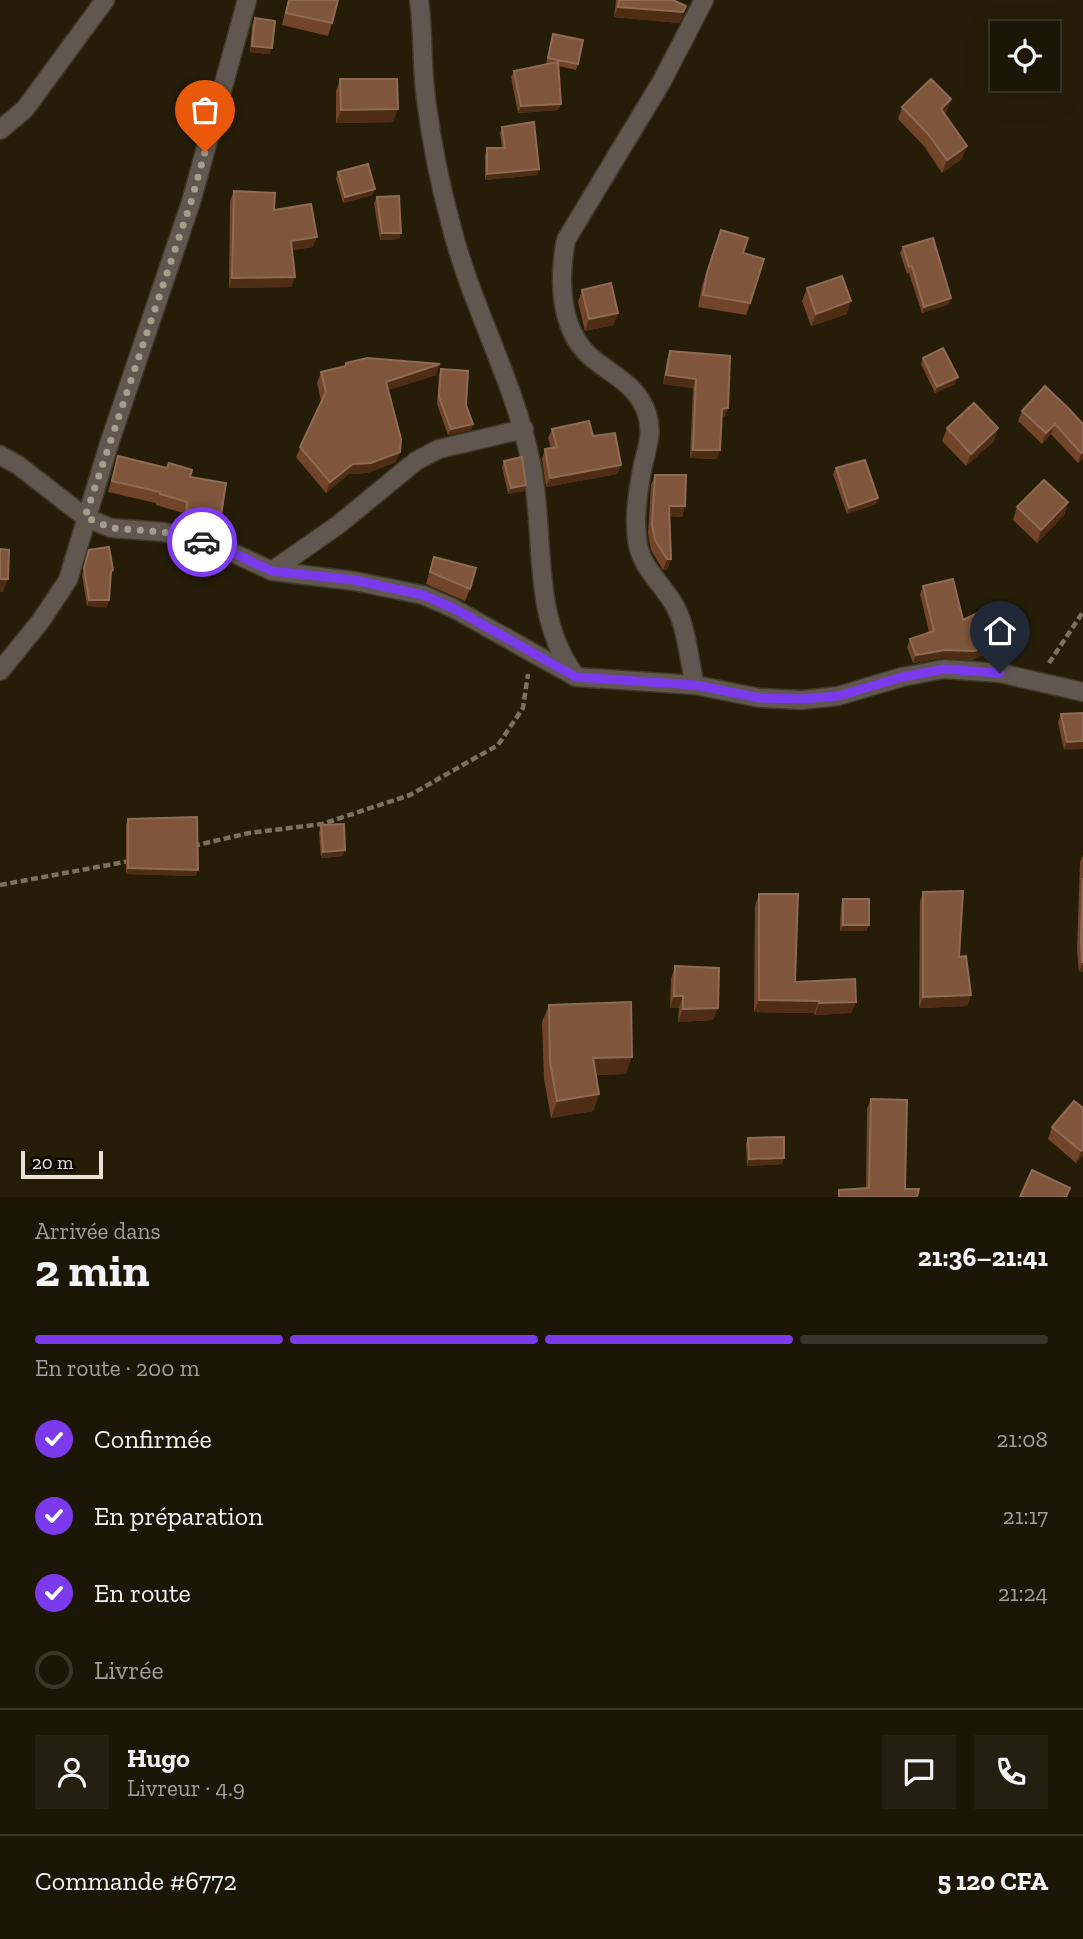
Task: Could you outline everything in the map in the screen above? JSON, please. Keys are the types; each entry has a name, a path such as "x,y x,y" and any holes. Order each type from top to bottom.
{"street":[{"path":"0,130 25,108 105,0"},
{"path":"0,671 40,622 68,580 85,517 191,202 247,0"},
{"path":"419,0 426,105 450,222 524,429 532,466 543,584 550,623 566,663 576,677"},
{"path":"695,685 675,607 643,562 637,543 637,508 651,436 647,413 632,387 594,360 579,344 569,324 561,267 566,240 662,81 704,0"},
{"path":"272,571 338,525 416,461 439,449 524,429"},
{"path":"0,455 18,465 85,517 111,528 163,532 216,545 272,571 354,580 423,595 453,608 576,677 695,685 760,698 802,699 838,696 902,677 944,669 1000,673 1083,692"}],"path":[{"path":"1037,681 1083,612"},
{"path":"184,848 249,833 322,824 410,795 475,760 498,745 523,708 531,651"},
{"path":"0,884 137,859"}],"building":[{"path":"289,0 338,0 332,23 286,13"},
{"path":"619,0 673,0 686,6 683,12 618,7"},
{"path":"255,18 275,21 272,48 252,46"},
{"path":"553,34 583,40 578,64 548,58"},
{"path":"558,62 561,104 521,106 514,71"},
{"path":"340,79 397,79 398,109 341,110"},
{"path":"931,79 951,99 941,109 967,146 947,160 928,134 902,107"},
{"path":"534,122 539,169 487,174 487,148 505,148 502,127"},
{"path":"368,164 375,189 345,197 338,172"},
{"path":"234,191 275,193 274,210 311,204 317,237 291,241 295,277 232,278"},
{"path":"399,196 401,233 382,233 377,197"},
{"path":"721,230 748,238 743,253 764,259 750,303 703,295"},
{"path":"933,238 951,298 924,307 912,266 909,267 903,247"},
{"path":"842,276 851,301 816,314 807,288"},
{"path":"611,283 618,313 589,319 582,290"},
{"path":"943,348 958,377 937,387 923,358"},
{"path":"670,351 730,356 728,408 722,409 720,450 693,450 696,379 666,375"},
{"path":"367,358 440,364 386,382 401,439 400,452 371,463 353,464 330,482 300,447 326,392 321,372"},
{"path":"441,369 468,371 466,405 473,424 451,429 439,397"},
{"path":"1045,386 1083,424 1083,452 1081,453 1055,424 1046,433 1022,411"},
{"path":"974,403 998,428 971,454 947,428"},
{"path":"589,421 593,436 615,433 621,465 550,478 545,449 557,447 552,429"},
{"path":"118,456 167,468 169,463 192,470 190,477 226,483 220,522 186,514 187,502 160,492 112,481"},
{"path":"522,457 526,485 511,488 504,461"},
{"path":"865,460 878,498 849,508 836,468"},
{"path":"655,475 686,475 685,506 669,506 671,559 667,559 655,540 652,524"},
{"path":"1044,480 1068,502 1041,530 1017,507"},
{"path":"109,547 113,570 109,600 89,600 84,568 89,550"},
{"path":"0,549 9,550 8,579 0,579"},
{"path":"434,557 476,568 470,589 430,572"},
{"path":"953,579 963,620 994,605 1004,641 974,651 945,650 916,655 910,639 934,631 923,586"},
{"path":"1083,713 1083,741 1067,742 1061,714"},
{"path":"197,817 198,870 128,868 128,819"},
{"path":"344,824 345,850 323,852 321,825"},
{"path":"1083,878 1083,962 1082,962 1081,940"},
{"path":"963,891 959,957 966,956 971,995 923,997 923,892"},
{"path":"759,894 798,894 795,982 855,979 856,1002 759,1000"},
{"path":"843,899 869,899 869,925 843,925"},
{"path":"675,966 719,968 718,1008 683,1009 683,996 674,996"},
{"path":"631,1002 632,1057 593,1058 599,1094 557,1101 550,1062 549,1005"},
{"path":"871,1099 907,1100 905,1189 919,1189 917,1197 839,1197 839,1190 869,1188"},
{"path":"1074,1101 1083,1108 1081,1151 1052,1127"},
{"path":"784,1137 784,1158 749,1159 748,1138"},
{"path":"1032,1170 1070,1188 1066,1197 1020,1197"}],"way so far":[{"path":"202,542 163,532 111,528 85,517 191,202 205,152"}],"route":[{"path":"202,542 216,545 272,571 354,580 423,595 453,608 576,677 695,685 760,698 802,699 838,696 902,677 944,669 1000,673"}]}
